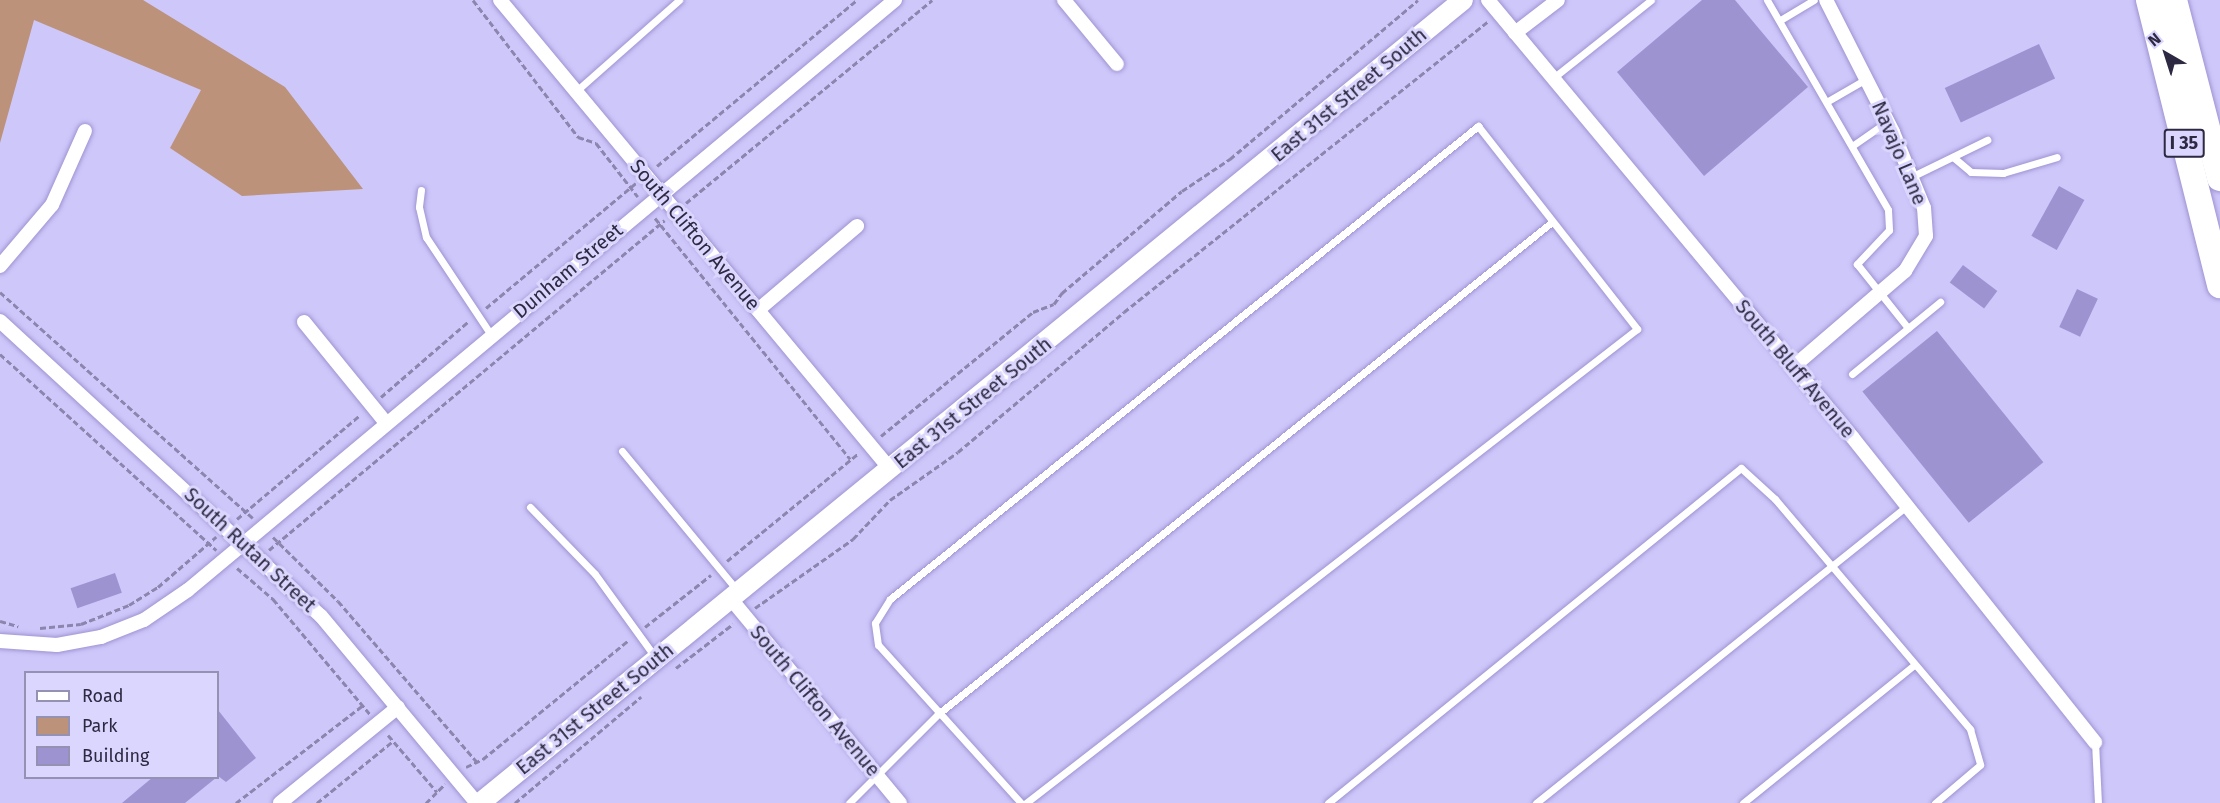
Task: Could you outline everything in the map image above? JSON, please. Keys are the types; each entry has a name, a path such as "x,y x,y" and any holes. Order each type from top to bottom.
{"highway":[{"name":"I 35","path":"2149,0 2220,285"},
{"name":"I 35","path":"2174,0 2220,178"}],"street":[{"name":"South Clifton Avenue","path":"501,0 890,470"},
{"name":"Dunham Street","path":"0,641 57,645 101,638 144,620 242,543 895,0"},
{"path":"1065,0 1117,64"},
{"name":"East 31st Street South","path":"487,800 663,666 735,595 1463,0"},
{"name":"South Bluff Avenue","path":"1488,0 1793,367 2095,742"},
{"path":"1515,33 1558,0"},
{"name":"Navajo Lane","path":"1793,367 1882,294 1917,256 1926,236 1924,208 1888,122 1825,1"},
{"path":"0,266 52,205 85,131"},
{"path":"758,310 857,226"},
{"name":"South Rutan Street","path":"0,321 321,616 454,776 487,800"},
{"path":"303,322 386,423"},
{"name":"South Clifton Avenue","path":"735,595 744,615 900,803"},
{"path":"280,803 398,708"}],"lane":[{"path":"575,92 679,0"},
{"path":"1553,78 1651,0"},
{"path":"1767,0 1782,19 1888,210 1889,230 1857,264 1908,328"},
{"path":"1782,19 1825,1"},
{"path":"1828,101 1866,79"},
{"path":"1852,146 1888,122"},
{"path":"1021,803 938,714 878,645 875,623 890,599 1478,126 1637,328 1026,803"},
{"path":"1911,177 1987,140"},
{"path":"1953,157 1971,172 2003,173 2057,157"},
{"path":"421,190 419,207 426,237 476,316 491,335"},
{"path":"849,803 938,714 1552,222"},
{"path":"1852,374 1940,302"},
{"path":"622,451 735,595"},
{"path":"1328,803 1741,468 1775,499 1829,568 1970,729 1980,765 1935,803"},
{"path":"530,507 595,574 663,666"},
{"path":"1536,803 1906,507"},
{"path":"1743,803 1913,666"},
{"path":"2095,742 2098,803"}],"path":[{"path":"473,0 578,137 596,143 850,459"},
{"path":"0,621 28,629 81,624 129,605 158,587 476,316 857,0"},
{"path":"242,572 932,0"},
{"path":"426,803 454,776 477,762 717,570 850,459 1033,312 1054,304 1076,279 1182,191 1230,159 1418,0"},
{"path":"663,666 744,615 853,539 890,500 958,452 1124,312 1499,12"},
{"path":"0,292 279,542 338,601 477,762"},
{"path":"515,803 644,694"},
{"path":"236,803 362,706"},
{"path":"317,803 393,741"}],"green space":[{"path":"0,0 143,0 285,87 363,189 242,196 170,148 201,90 34,20 0,143"}],"building":[{"path":"1702,0 1735,0 1808,87 1704,176 1617,72"},
{"path":"2039,44 2055,78 1961,122 1945,88"},
{"path":"2059,186 2084,200 2057,250 2031,236"},
{"path":"1963,265 1997,291 1984,308 1950,283"},
{"path":"2077,289 2098,299 2080,337 2059,327"},
{"path":"1937,331 2043,462 1969,523 1862,391"},
{"path":"115,573 122,593 77,608 71,588"},
{"path":"219,711 256,758 226,782 219,777"},
{"path":"151,779 215,779 185,803 122,803"}]}
